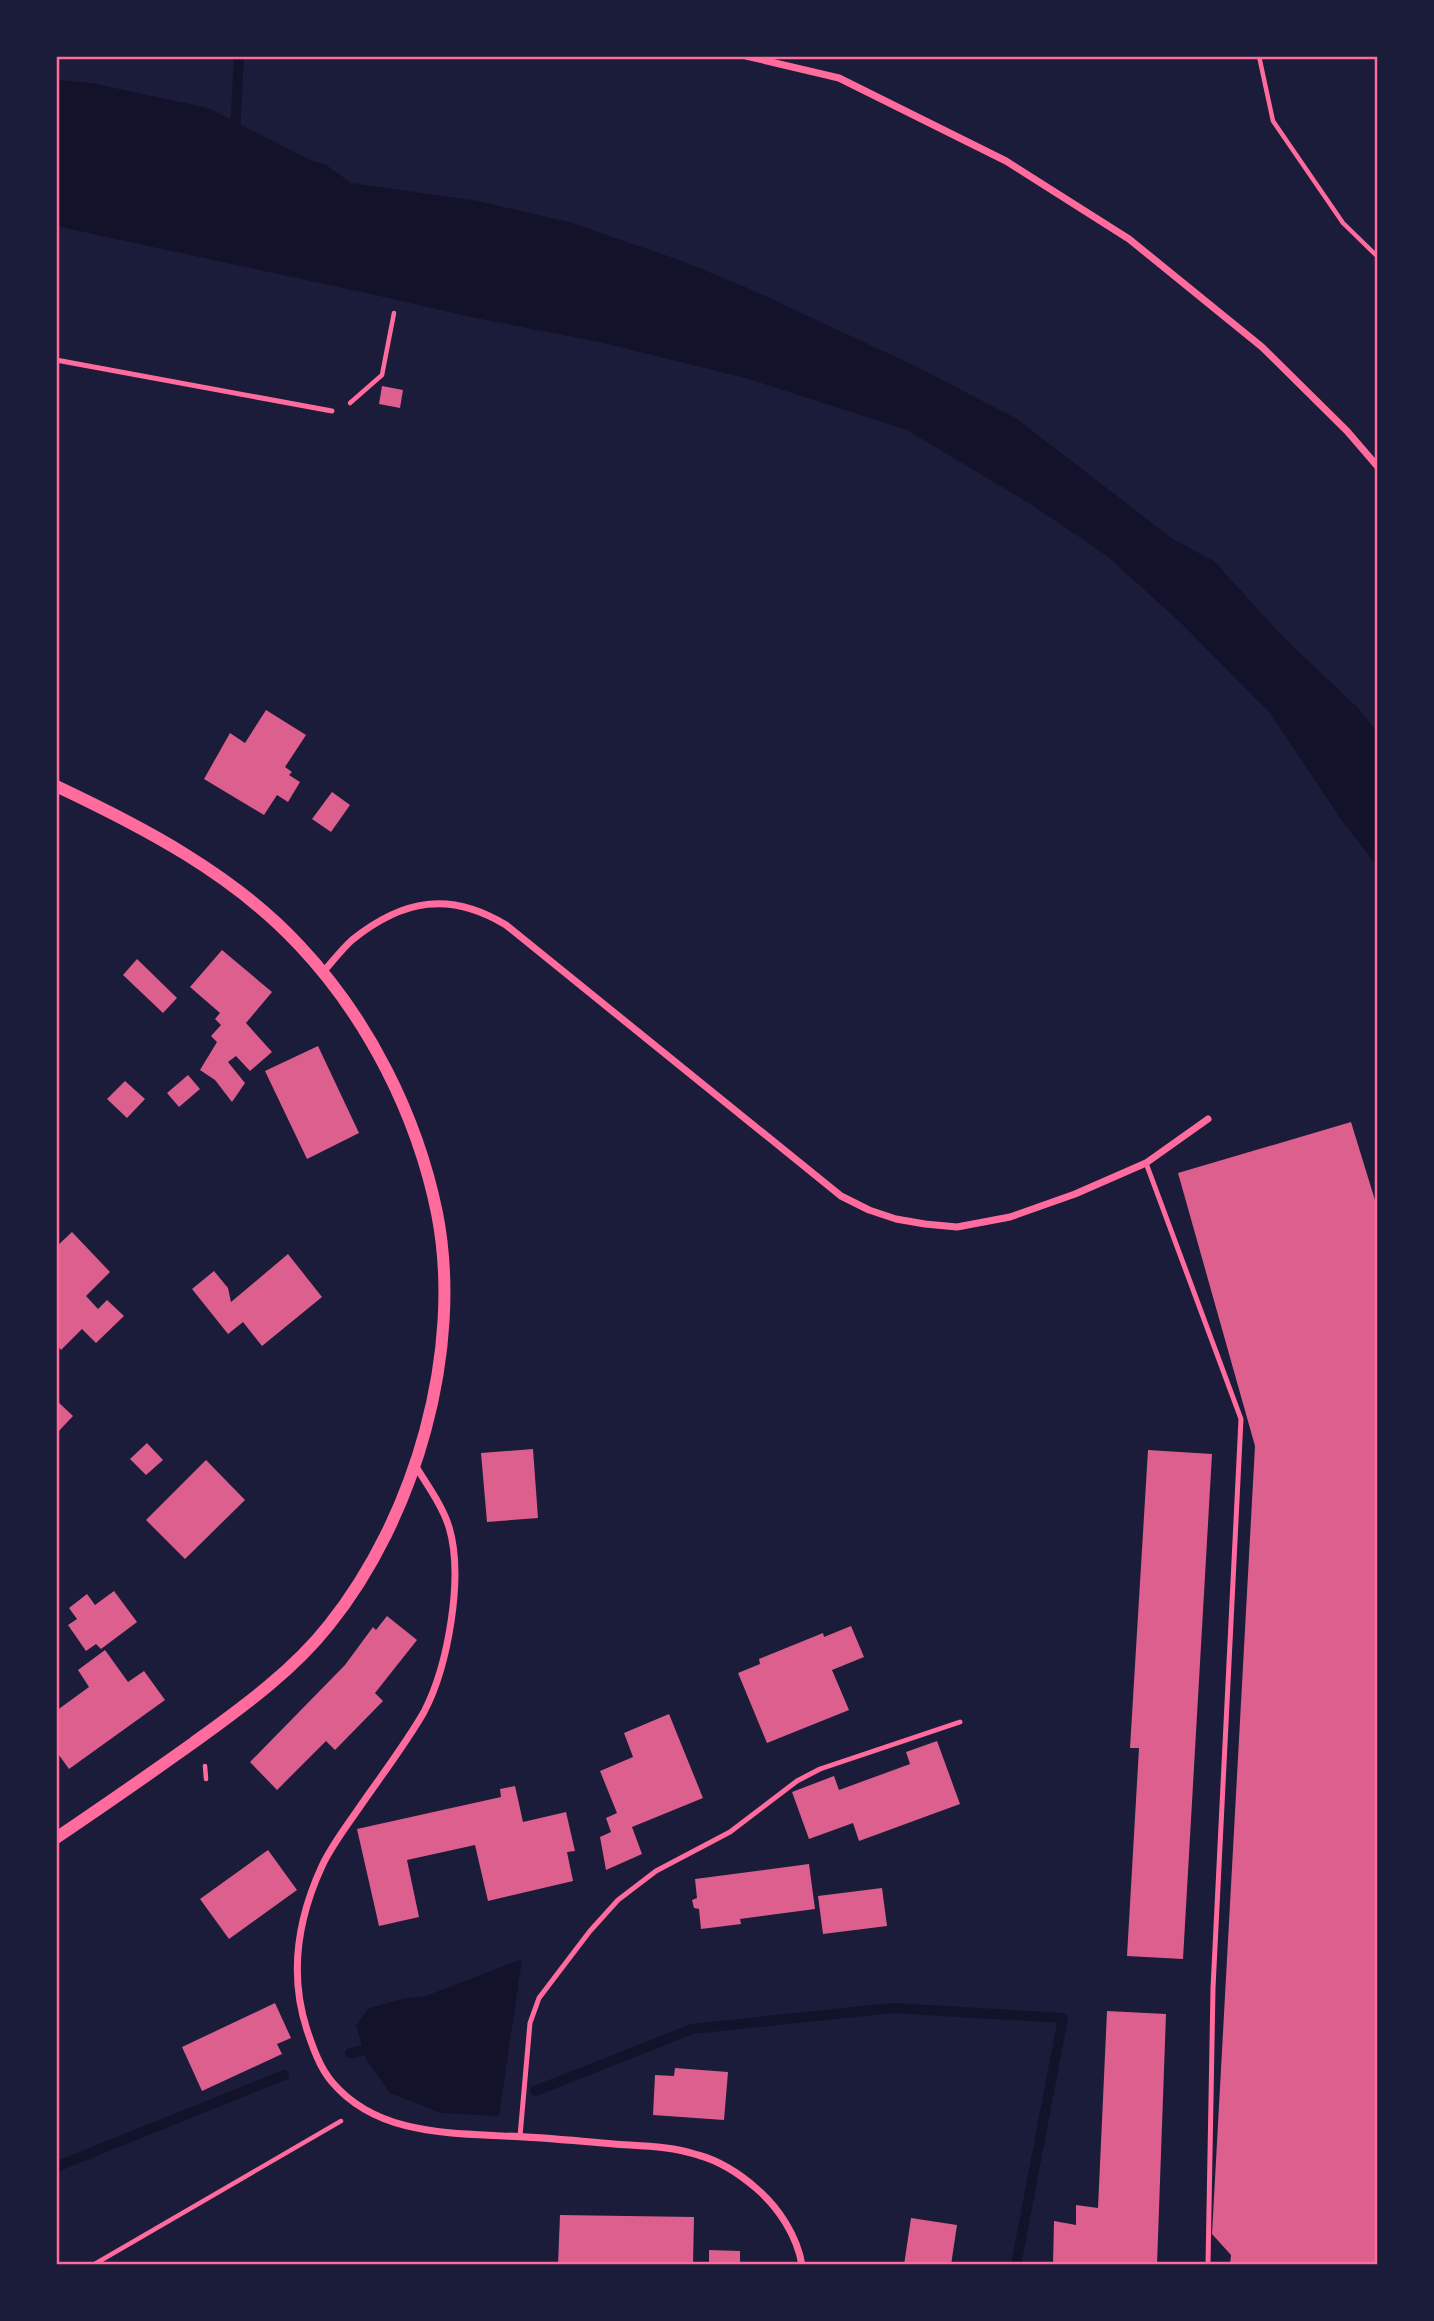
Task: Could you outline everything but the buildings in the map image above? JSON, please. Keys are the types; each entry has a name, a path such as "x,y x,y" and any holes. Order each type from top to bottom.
{"street":[{"path":"746,56 839,78 1006,160 1129,239 1262,347 1347,431 1378,467"},
{"path":"56,786 116,815 176,849 234,888 297,942 323,972 365,1031 406,1113 421,1155 437,1216 443,1287 440,1355 428,1423 415,1465 392,1523 355,1588 328,1628 290,1666 232,1715 56,1838"},
{"path":"323,972 351,941 376,923 418,905 455,905 491,916 506,925 841,1196 896,1219 957,1227 1010,1217 1075,1194 1146,1163 1208,1119"},
{"path":"415,1465 441,1508 451,1537 453,1594 446,1653 434,1693 419,1720 335,1842 306,1913 297,1952 297,1979 300,2004 316,2054 331,2081 342,2093 362,2108 399,2125 423,2130 667,2148 699,2155 720,2164 743,2177 766,2196 793,2236 802,2265"}],"lane":[{"path":"56,360 332,411"},
{"path":"1146,1163 1241,1419 1213,1988 1208,2265"},
{"path":"520,2136 530,2022 539,1998 618,1900 656,1871 730,1832 776,1794 820,1769 960,1722"}],"path":[{"path":"1259,56 1273,121 1343,223 1378,257"},
{"path":"332,411 340,412 382,375 394,313"},
{"path":"93,2265 362,2108"}],"shaded area":[{"path":"56,80 91,83 208,108 312,161 326,165 351,183 477,201 569,222 679,260 750,289 919,368 1017,419 1174,540 1214,561 1283,637 1358,708 1378,733 1378,867 1343,822 1269,712 1181,623 1107,556 1032,505 907,430 749,379 604,343 471,317 56,226"},
{"path":"522,1959 499,2116 441,2113 390,2093 366,2059 356,2025 369,2008 426,1996"}],"waterway":[{"path":"235,134 239,56"},
{"path":"535,2091 692,2029 892,2008 1063,2018 1016,2265"},
{"path":"350,2053 375,2048"},
{"path":"56,2167 284,2075"}]}
